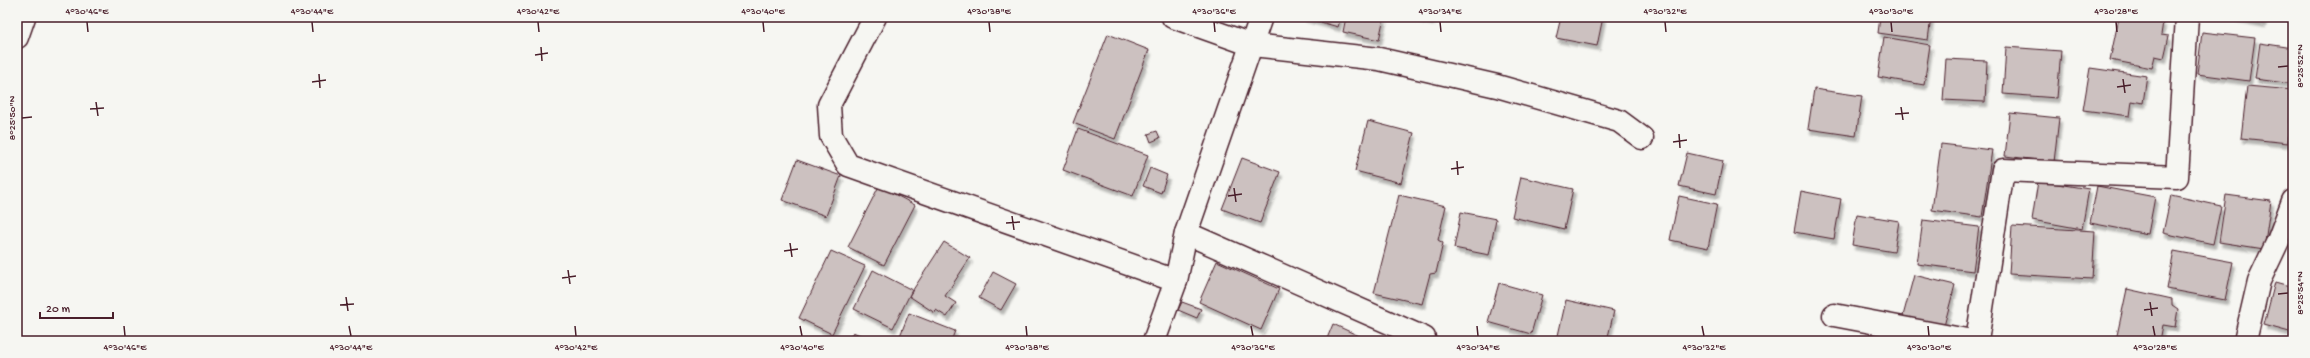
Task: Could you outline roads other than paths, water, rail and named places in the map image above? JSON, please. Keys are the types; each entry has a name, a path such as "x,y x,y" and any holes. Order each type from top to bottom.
{"street":[{"path":"17,37 24,17"},
{"path":"875,17 829,105 831,136 848,165 1176,281"},
{"path":"1173,17 1252,45 1379,59 1497,86 1619,121 1642,138"},
{"path":"1154,341 1176,281 1186,233 1261,17"},
{"path":"1977,341 2003,170 2177,177 2187,17"},
{"path":"2245,341 2258,281 2278,241 2293,202"},
{"path":"1186,233 1430,340"},
{"path":"1834,315 1972,341"}]}
